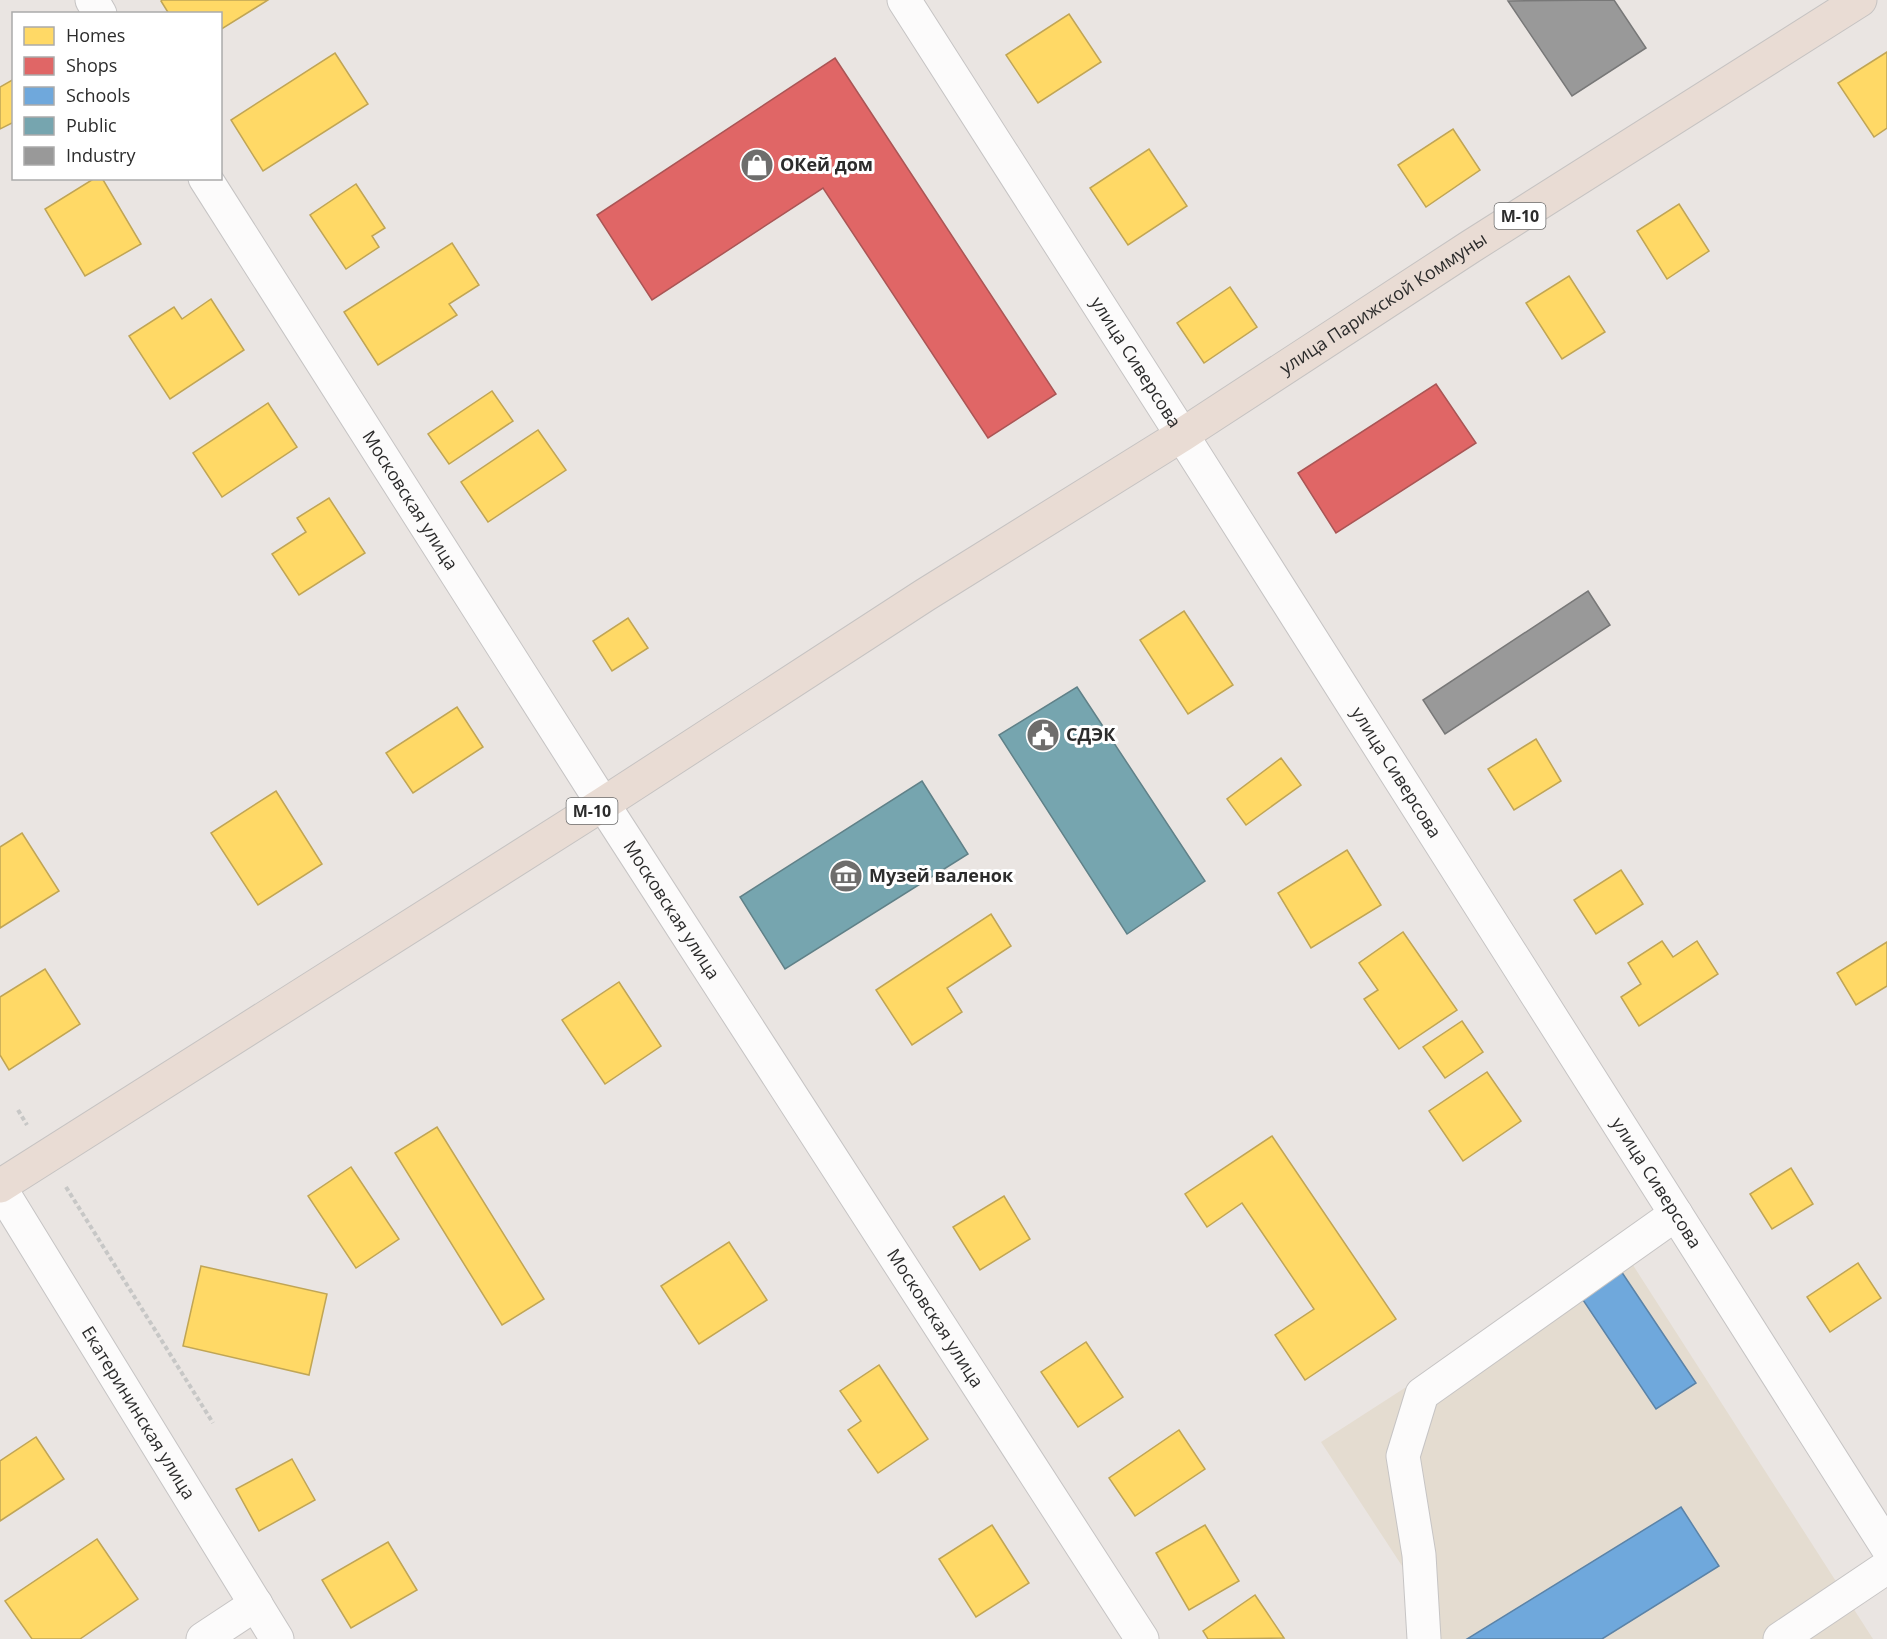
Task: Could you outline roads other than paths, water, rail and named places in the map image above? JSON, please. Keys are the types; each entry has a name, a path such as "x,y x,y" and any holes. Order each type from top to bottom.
{"highway":[{"name":"улица Парижской Коммуны","path":"1182,435 1480,241 1860,0"},
{"name":"М-10","path":"0,1187 603,804 925,595 1182,435"}],"street":[{"name":"улица Сиверсова","path":"904,0 1887,1547"},
{"name":"Московская улица","path":"206,180 603,804 1142,1639"},
{"name":"Екатерининская улица","path":"0,1187 277,1639"},
{"path":"1424,1639 1419,1555 1403,1456 1422,1394 1677,1214"},
{"path":"1780,1639 1887,1567"},
{"path":"203,1639 256,1604"}],"place":[{"name":"ОКей дом","path":"757,165"},
{"name":"СДЭК","path":"1043,735"},
{"name":"Музей валенок","path":"846,876"}]}
